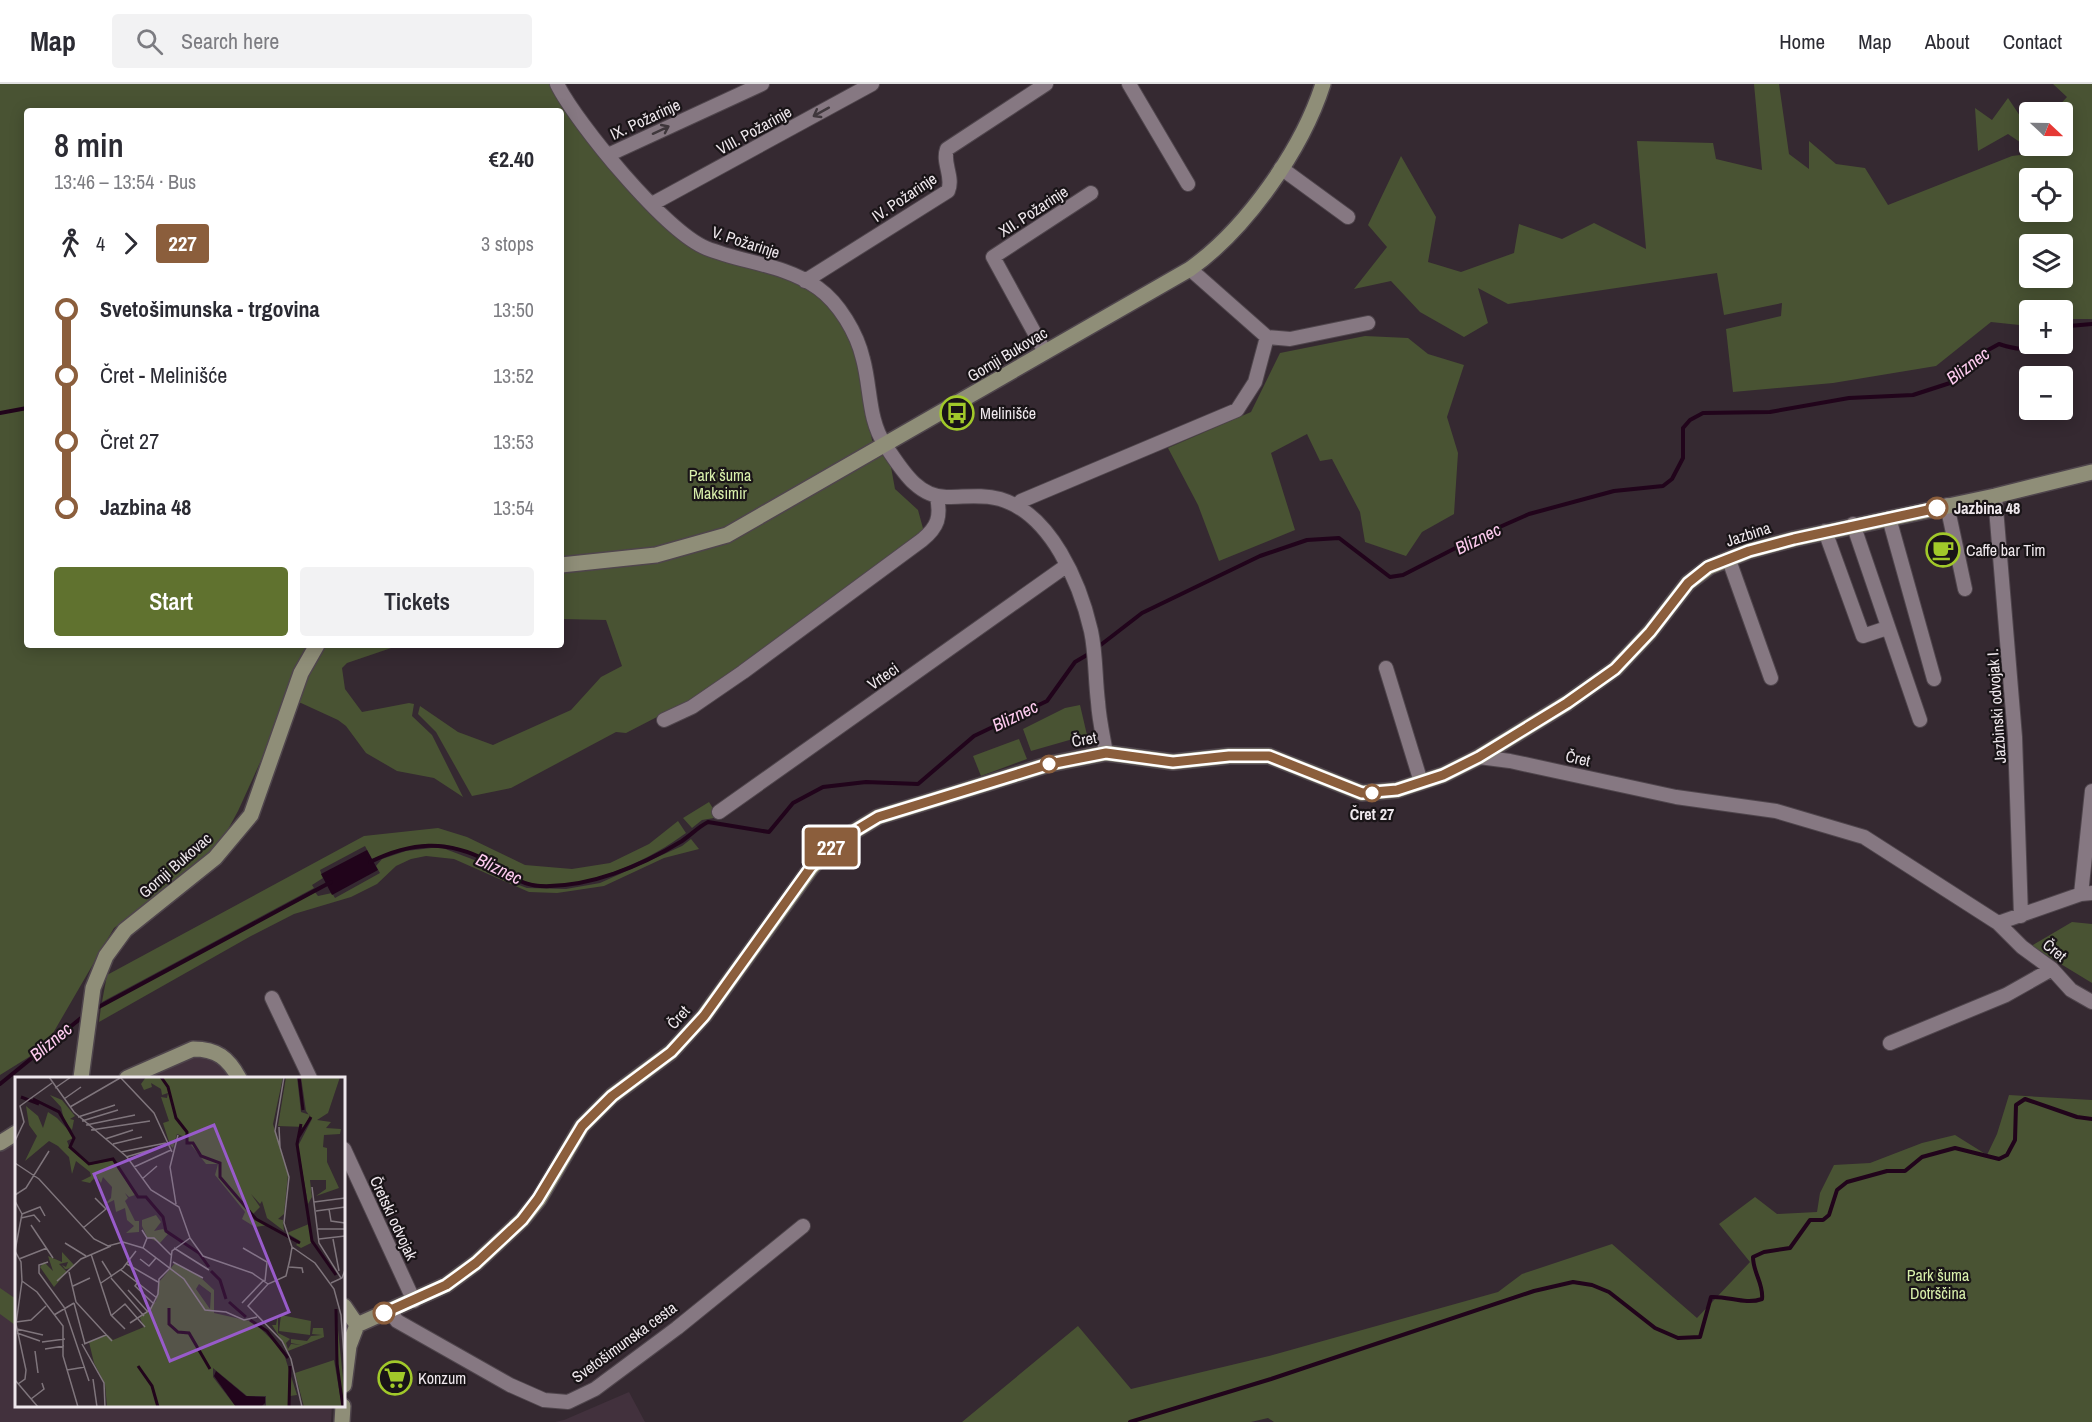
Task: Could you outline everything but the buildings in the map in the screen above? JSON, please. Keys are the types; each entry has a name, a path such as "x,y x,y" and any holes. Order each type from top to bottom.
{"street":[{"name":"V. Požarinje","path":"557,84 608,155 652,204 686,236 706,248 760,262 805,281 826,295 852,331 864,360 877,432 886,446"},
{"name":"IX. Požarinje","path":"608,155 762,84"},
{"name":"VIII. Požarinje","path":"652,204 872,84"},
{"name":"IV. Požarinje","path":"805,281 948,190 951,182 945,157 947,149 1046,84"},
{"path":"1129,84 1188,184"},
{"name":"Gornji Bukovac","path":"564,565 656,555 728,535 1190,269 1225,241 1281,168 1323,84"},
{"path":"1281,168 1348,217"},
{"name":"XII. Požarinje","path":"1045,352 993,257 1091,193"},
{"path":"1190,269 1267,337 1290,339 1368,323"},
{"path":"1017,506 1021,501 1237,410 1255,382 1267,337"},
{"path":"886,446 915,485 938,497 981,495 1017,506 1027,512 1047,533 1066,566 1091,631 1106,753"},
{"name":"Jazbina","path":"1479,757 1567,703 1615,669 1650,632 1688,583 1708,567 1749,551 1825,531 1995,496 2092,472"},
{"name":"Jazbinski odvojak I.","path":"1995,496 2015,737 2021,915"},
{"path":"664,720 692,706 743,672 922,540 934,530 938,521 938,497"},
{"path":"1947,505 1965,589"},
{"path":"1889,518 1934,679"},
{"path":"1853,525 1920,720"},
{"path":"1825,531 1863,636 1881,630"},
{"path":"1729,560 1771,678"},
{"name":"Vrteci","path":"718,812 1066,566"},
{"name":"Gornji Bukovac","path":"81,1077 93,988 106,956 125,930 215,858 251,815 301,673 315,648"},
{"path":"1386,668 1421,782"},
{"name":"Čret","path":"357,1325 446,1285 476,1263 522,1220 538,1199 582,1126 612,1096 671,1052 704,1016 811,867 835,843 878,817 1050,764 1106,753 1173,762 1229,756 1269,756 1362,793 1397,790 1443,775 1479,757 1510,761 1676,797 1776,811 1820,822 1864,837 1998,923 2022,947 2052,969 2071,990 2092,1002"},
{"path":"1998,923 2086,894 2092,791"},
{"path":"1890,1043 1997,999 2052,969"},
{"path":"272,998 310,1077"},
{"path":"129,1077 194,1049 204,1049 225,1058 238,1077"},
{"path":"0,1143 15,1134"},
{"name":"Čretski odvojak","path":"345,1151 414,1301"},
{"name":"Svetošimunska cesta","path":"390,1311 396,1322 510,1385 544,1400 568,1402 595,1389 677,1328 803,1226"},
{"path":"345,1307 357,1325 349,1346 345,1377"},
{"path":"342,1422 343,1407"}],"shaded area":[{"path":"367,850 378,870 332,895 321,874"},
{"path":"195,1053 210,1053 233,1077 139,1077"},
{"path":"15,1138 15,1407 332,1407 331,1422 0,1422 0,1146"},
{"path":"629,1392 645,1422 555,1422 564,1420"}],"green space":[{"name":"Park šuma Maksimir","path":"0,84 553,84 666,224 759,268 793,281 816,294 834,312 853,343 861,367 872,440 891,467 895,489 918,510 924,532 715,687 626,733 616,732 511,788 472,796 436,732 418,714 420,706 458,732 493,745 571,710 601,677 622,666 606,620 564,619 564,108 24,108 24,648 391,648 347,663 342,668 345,689 362,712 414,704 412,716 432,735 463,797 434,778 397,771 366,753 346,726 338,720 301,703 288,701 238,811 214,855 114,928 45,1047 0,1075"},
{"path":"1754,84 1779,84 1789,154 1809,169 1809,141 1836,164 1865,168 1888,205 2012,156 2073,156 2073,102 2062,102 2067,97 2053,84 2092,84 2092,319 2073,319 2073,300 2019,300 2019,325 1991,322 1936,366 1833,383 1733,392 1726,329 1781,316 1782,303 1724,315 1717,273 1508,304 1478,288 1488,323 1464,337 1420,312 1391,281 1354,289 1387,247 1368,225 1401,156 1436,217 1428,262 1461,272 1514,253 1519,224 1562,239 1594,223 1646,249 1637,141 1713,143 1716,159 1762,170"},
{"path":"2008,98 2019,114 2019,141 2008,134 1978,151 1975,108 1992,120"},
{"path":"1365,336 1408,338 1428,354 1464,365 1447,417 1458,453 1454,514 1422,532 1406,556 1365,542 1360,512 1332,459 1320,461 1307,434 1271,453 1295,530 1219,561 1198,505 1168,448 1251,412 1280,353"},
{"path":"1080,705 1087,735 1031,751 1023,729 1065,708"},
{"path":"1019,739 1027,759 981,776 973,756"},
{"path":"709,802 714,810 714,818 702,820 692,828 683,818"},
{"path":"678,821 686,833 652,855 610,873 567,884 546,885 527,882 487,859 442,844 417,845 372,859 365,846 320,870 323,878 312,885 314,888 102,1002 107,975 364,836 438,828 467,837 525,865 572,869 610,863 649,844"},
{"path":"691,839 699,849 664,858 604,886 557,893 529,892 454,859 426,856 411,859 396,866 377,884 351,897 294,914 99,1022 101,1007 315,892 318,896 332,893 335,898 380,873 376,866 382,859 406,851 440,847 485,864 516,884 527,888 566,889 600,883 682,846"},
{"path":"2072,922 2092,924 2092,983 2031,946"},
{"name":"Park šuma Dotrščina","path":"2009,1095 2092,1100 2092,1422 1274,1422 1268,1418 1251,1422 962,1422 1078,1326 1131,1389 1269,1356 1498,1292 1522,1274 1612,1244 1697,1318 1750,1262 1719,1224 1755,1197 1777,1214 1817,1212 1820,1193 1834,1165 1870,1163 1922,1143 1955,1135 1987,1155 1997,1134"},
{"path":"0,1288 15,1298 15,1325 0,1314"}],"waterway":[{"name":"Bliznec","path":"2073,326 2092,324"},
{"name":"Bliznec","path":"1098,647 1142,613 1260,556 1307,540 1339,538 1390,577 1403,575 1477,537 1529,514 1614,491 1663,486 1672,479 1683,458 1683,428 1690,420 1703,413 1770,412 1849,398 1913,395 1950,383 1979,355 1999,344 2019,349"},
{"path":"0,413 24,409"},
{"name":"Bliznec","path":"370,862 400,850 443,846 473,854 525,883 558,886 596,879 632,867 682,841 708,822 769,832 793,803 823,787 866,782 918,784 974,736 1047,701 1075,662 1092,652"},
{"name":"Bliznec","path":"95,1009 331,882"},
{"name":"Bliznec","path":"0,1084 86,1014"},
{"path":"1130,1422 1271,1379 1534,1291 1573,1282 1592,1285 1609,1292 1655,1328 1678,1338 1700,1337 1711,1297 1743,1301 1762,1299 1753,1257 1764,1252 1790,1248 1810,1220 1823,1220 1829,1215 1837,1190 1847,1182 1887,1171 1905,1171 1922,1157 1955,1148 1999,1159 2007,1155 2015,1140 2016,1105 2025,1099 2077,1117 2092,1119"}],"bus line":[{"name":"227","path":"384,1313 446,1285 476,1263 522,1220 538,1199 582,1126 612,1096 671,1052 704,1016 811,867 835,843 856,828 878,817 1050,764 1106,753 1173,762 1229,756 1269,756 1288,762 1347,789 1362,793 1397,790 1443,775 1479,757 1567,703 1615,669 1650,632 1688,583 1708,567 1749,551 1794,539 1937,508"}],"place":[{"name":"Melinišće","path":"957,413"},
{"name":"Jazbina 48","path":"1937,508"},
{"name":"Caffe bar Tim","path":"1943,550"},
{"name":"Čret 27","path":"1372,793"},
{"name":"Konzum","path":"395,1378"}]}
